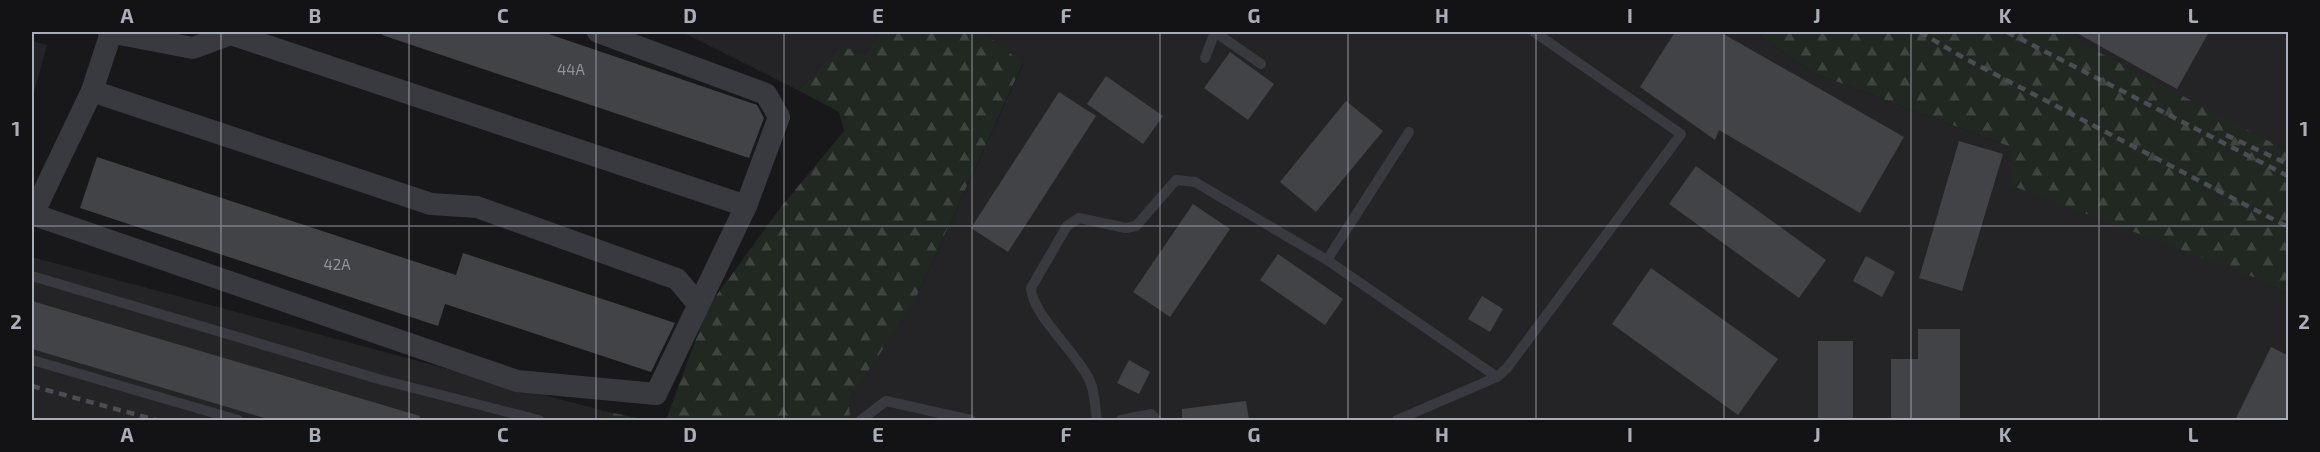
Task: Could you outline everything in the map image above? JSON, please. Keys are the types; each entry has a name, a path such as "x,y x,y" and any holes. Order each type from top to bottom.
{"street":[{"path":"598,32 766,94 779,117 746,206 656,394 517,381 32,214 92,91 110,32 193,48 209,37 231,34 746,206"},
{"path":"92,91 431,204 477,207 677,279 698,304"}],"lane":[{"path":"1205,58 1215,32 1261,64"},
{"path":"1397,420 1497,377 1507,368 1682,134 1534,32"},
{"path":"1327,260 1409,132"},
{"path":"1097,420 1090,381 1072,350 1036,307 1031,288 1066,225 1079,218 1126,228 1136,226 1176,180 1184,179 1195,182 1327,260 1497,377"},
{"path":"32,276 382,380 539,420"},
{"path":"32,360 238,420"},
{"path":"861,420 886,401 971,420"},
{"path":"1121,420 1151,414 1157,420"}],"shaded area":[{"path":"682,32 880,32 866,54 840,46 798,90"},
{"path":"983,32 1761,32 1760,36 1814,73 2011,147 2288,294 2288,420 850,420 849,400 913,304 1023,64"},
{"path":"2060,32 2288,32 2288,151 2122,66"},
{"path":"32,41 47,45 32,100"},
{"path":"32,257 604,411 602,420 32,420"}],"green space":[{"path":"880,32 983,32 1023,63 913,304 849,400 850,420 666,420 708,307 781,207 844,131 839,112 798,90 840,46 866,54"},
{"path":"1761,32 2060,32 2288,151 2288,294 2259,279 2010,185 2011,147 1814,73 1760,36"},
{"path":"604,411 647,420 602,420"}],"building":[{"path":"383,32 543,32 757,105 764,118 749,158 382,35"},
{"path":"1675,32 1720,32 1904,137 1860,213 1719,130 1715,140 1640,87"},
{"path":"2075,32 2209,32 2177,89"},
{"path":"1230,52 1274,84 1248,120 1204,88"},
{"path":"1106,76 1163,116 1143,144 1087,104"},
{"path":"1059,92 1096,116 1008,252 971,228"},
{"path":"1346,101 1383,131 1316,212 1280,182"},
{"path":"1959,141 2003,154 1962,291 1919,278"},
{"path":"97,157 456,275 463,253 675,323 651,372 445,304 438,326 80,208"},
{"path":"1696,166 1826,260 1799,298 1669,204"},
{"path":"1193,204 1230,229 1170,317 1133,292"},
{"path":"1278,254 1343,299 1325,325 1260,280"},
{"path":"1866,256 1895,272 1882,297 1853,281"},
{"path":"1651,268 1778,359 1738,415 1612,324"},
{"path":"1482,296 1503,309 1490,332 1468,319"},
{"path":"32,301 420,416 419,420 271,420 32,349"},
{"path":"1918,329 1960,329 1960,420 1891,420 1891,359 1918,359"},
{"path":"1818,341 1853,341 1853,420 1818,420"},
{"path":"2271,347 2289,356 2289,420 2235,420"},
{"path":"1129,360 1150,372 1139,394 1117,383"},
{"path":"1246,401 1249,420 1182,420 1182,409"}],"railway":[{"path":"1920,32 1964,58 2288,227"},
{"path":"2007,32 2288,176"},
{"path":"2226,135 2288,164"},
{"path":"32,386 156,420"}]}
